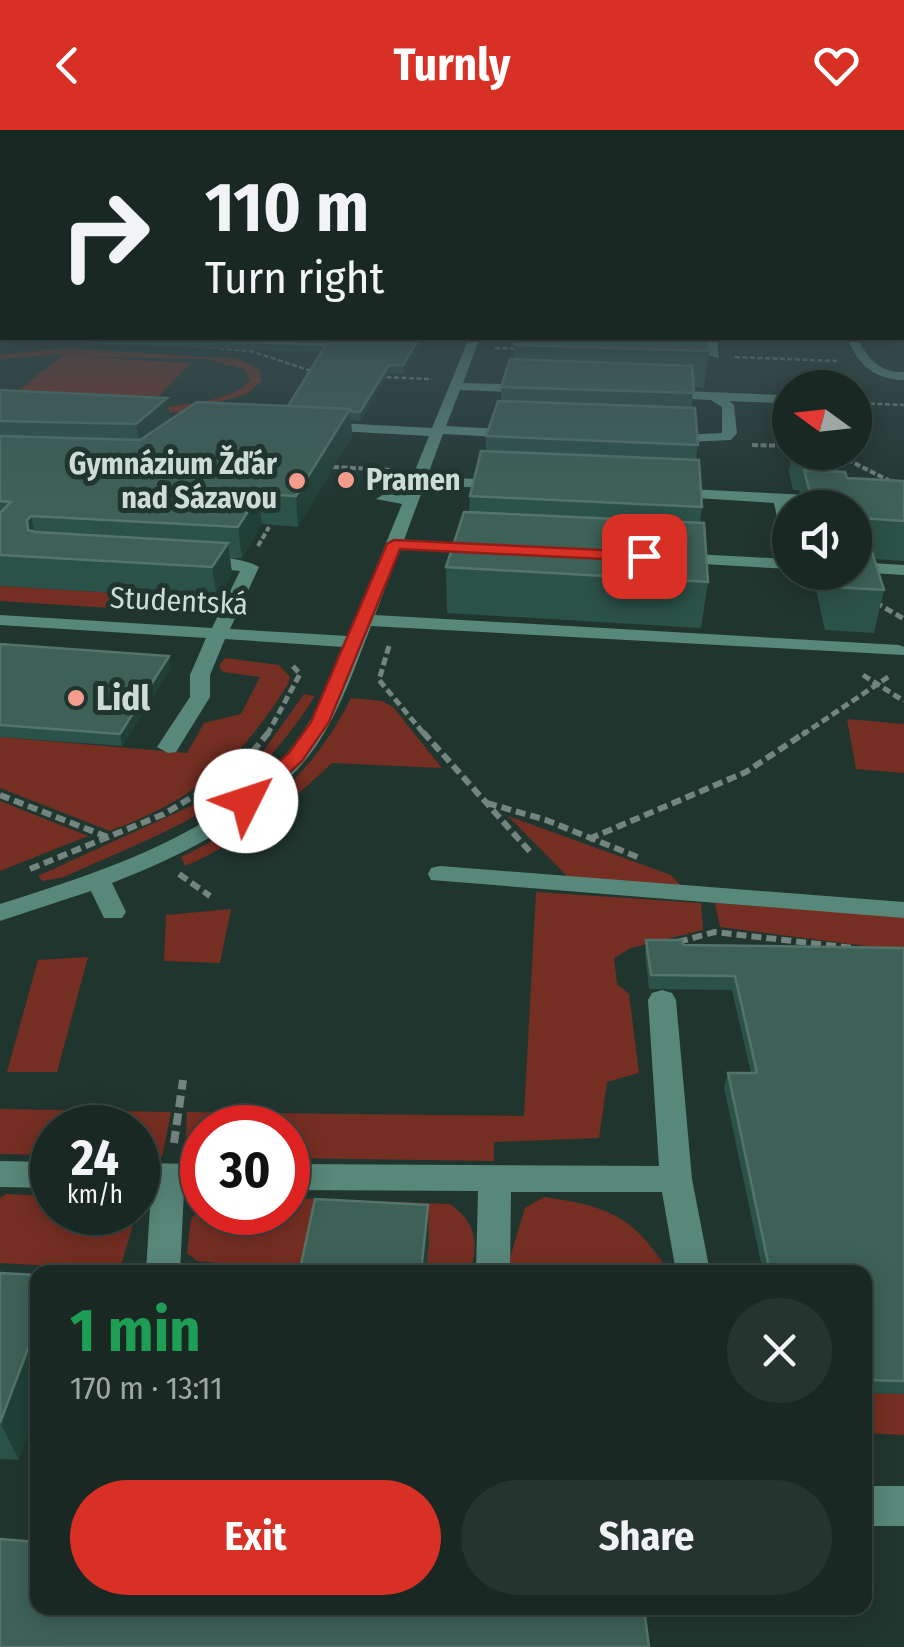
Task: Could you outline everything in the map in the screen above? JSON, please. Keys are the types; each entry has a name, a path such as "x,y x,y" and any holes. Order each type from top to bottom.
{"street":[{"path":"0,913 187,837 229,814 296,757 320,722 359,631 439,431 449,382 458,366"},
{"path":"871,366 890,377 904,376"},
{"path":"449,382 558,390"},
{"path":"636,393 772,399"},
{"path":"651,439 726,438 730,433 728,404 714,396"},
{"path":"308,426 540,434"},
{"path":"419,481 526,486"},
{"path":"644,492 772,499"},
{"path":"384,499 412,500"},
{"path":"394,544 501,550"},
{"path":"655,557 772,563"},
{"path":"168,747 200,697 200,675 251,567 174,561"},
{"path":"872,568 904,570"},
{"name":"Studentská","path":"0,620 218,634 359,631 396,622 899,651"},
{"path":"440,874 904,910"},
{"path":"97,876 113,912"},
{"path":"662,1000 676,1179 692,1265"},
{"path":"0,1174 30,1175"},
{"path":"310,1177 676,1179"},
{"path":"493,1265 496,1178"},
{"path":"159,1235 162,1265"},
{"path":"872,1506 904,1506"}],"path":[{"path":"300,366 326,374"},
{"path":"368,376 449,382"},
{"path":"872,404 904,405"},
{"path":"334,467 399,470"},
{"path":"868,470 904,488"},
{"path":"396,622 380,680 387,692 560,885"},
{"path":"24,871 164,814 232,774 268,734 295,686"},
{"path":"486,802 546,820 589,840 746,772 879,686 904,701"},
{"path":"0,794 108,838"},
{"path":"669,944 715,932 866,950"},
{"path":"160,1154 184,1080"}],"shaded area":[{"path":"49,366 188,366 155,400 14,394"},
{"path":"232,366 259,369 262,381 246,394 206,406 283,417 0,405 132,408 205,401 233,393 250,380 244,369"},
{"path":"0,586 214,599 205,614 0,601"},
{"path":"225,658 279,665 290,677 288,684 233,756 192,791 168,805 110,831 0,788 0,737 187,753 204,723 241,714 260,677 223,672 219,666"},
{"path":"304,694 315,696 288,734 261,765 206,809 64,877 42,881 38,876 204,800 260,756"},
{"path":"351,698 382,701 393,707 442,768 332,763 263,821 185,866 181,857 259,811 301,772"},
{"path":"847,719 904,724 904,773 856,769"},
{"path":"0,801 88,836 0,871"},
{"path":"508,816 671,875 681,886 568,877"},
{"path":"536,892 701,903 703,930 631,948 614,958 617,984 629,994 639,1073 607,1082 599,1138 494,1142 494,1161 310,1158 310,1114 524,1116"},
{"path":"715,903 904,917 904,951 720,927"},
{"path":"231,909 220,963 164,961 166,915"},
{"path":"88,957 57,1072 7,1072 38,960"},
{"path":"0,1109 30,1110 30,1155 0,1154"},
{"path":"160,1112 171,1112 162,1157"},
{"path":"6,1194 30,1195 30,1235 130,1235 121,1265 0,1263 0,1198"},
{"path":"544,1197 602,1210 631,1226 664,1265 510,1265 525,1208"},
{"path":"310,1199 450,1204 470,1226 474,1243 471,1265 427,1265 429,1243 340,1265 239,1265 197,1261 187,1253 189,1235 310,1235"},
{"path":"872,1393 904,1394 904,1435 872,1433"}],"building":[{"path":"313,366 389,366 360,412 288,406"},
{"path":"508,366 687,366 692,366 694,393 501,387"},
{"path":"0,390 167,398 136,424 0,421"},
{"path":"498,401 695,408 698,445 486,436"},
{"path":"197,402 350,409 296,496 259,494 238,527 31,516 27,520 28,530 36,532 228,543 212,567 0,555 0,513 11,502 0,501 0,436 140,440"},
{"path":"481,451 699,460 702,507 470,496"},
{"path":"804,470 845,472 847,478 904,481 904,521 872,519 872,490 809,490"},
{"path":"464,512 704,523 708,582 446,567"},
{"path":"872,552 884,590 872,589"},
{"name":"Lidl","path":"0,644 169,656 120,734 0,725"},
{"path":"646,940 682,940 683,945 904,948 904,1381 872,1380 872,1265 769,1265 728,1073 757,1073 735,976 651,975"},
{"path":"315,1199 428,1205 422,1265 301,1265"},
{"path":"0,1273 30,1275 30,1343 0,1423"},
{"path":"0,1539 30,1541 30,1615 645,1615 649,1647 0,1647"}],"place":[{"name":"Pramen","path":"346,480"},
{"name":"Gymnázium Žďár nad Sázavou","path":"297,481"},
{"name":"Lidl","path":"76,698"}],"route":[{"path":"246,801 296,757 320,722 394,544 644,556"}]}
